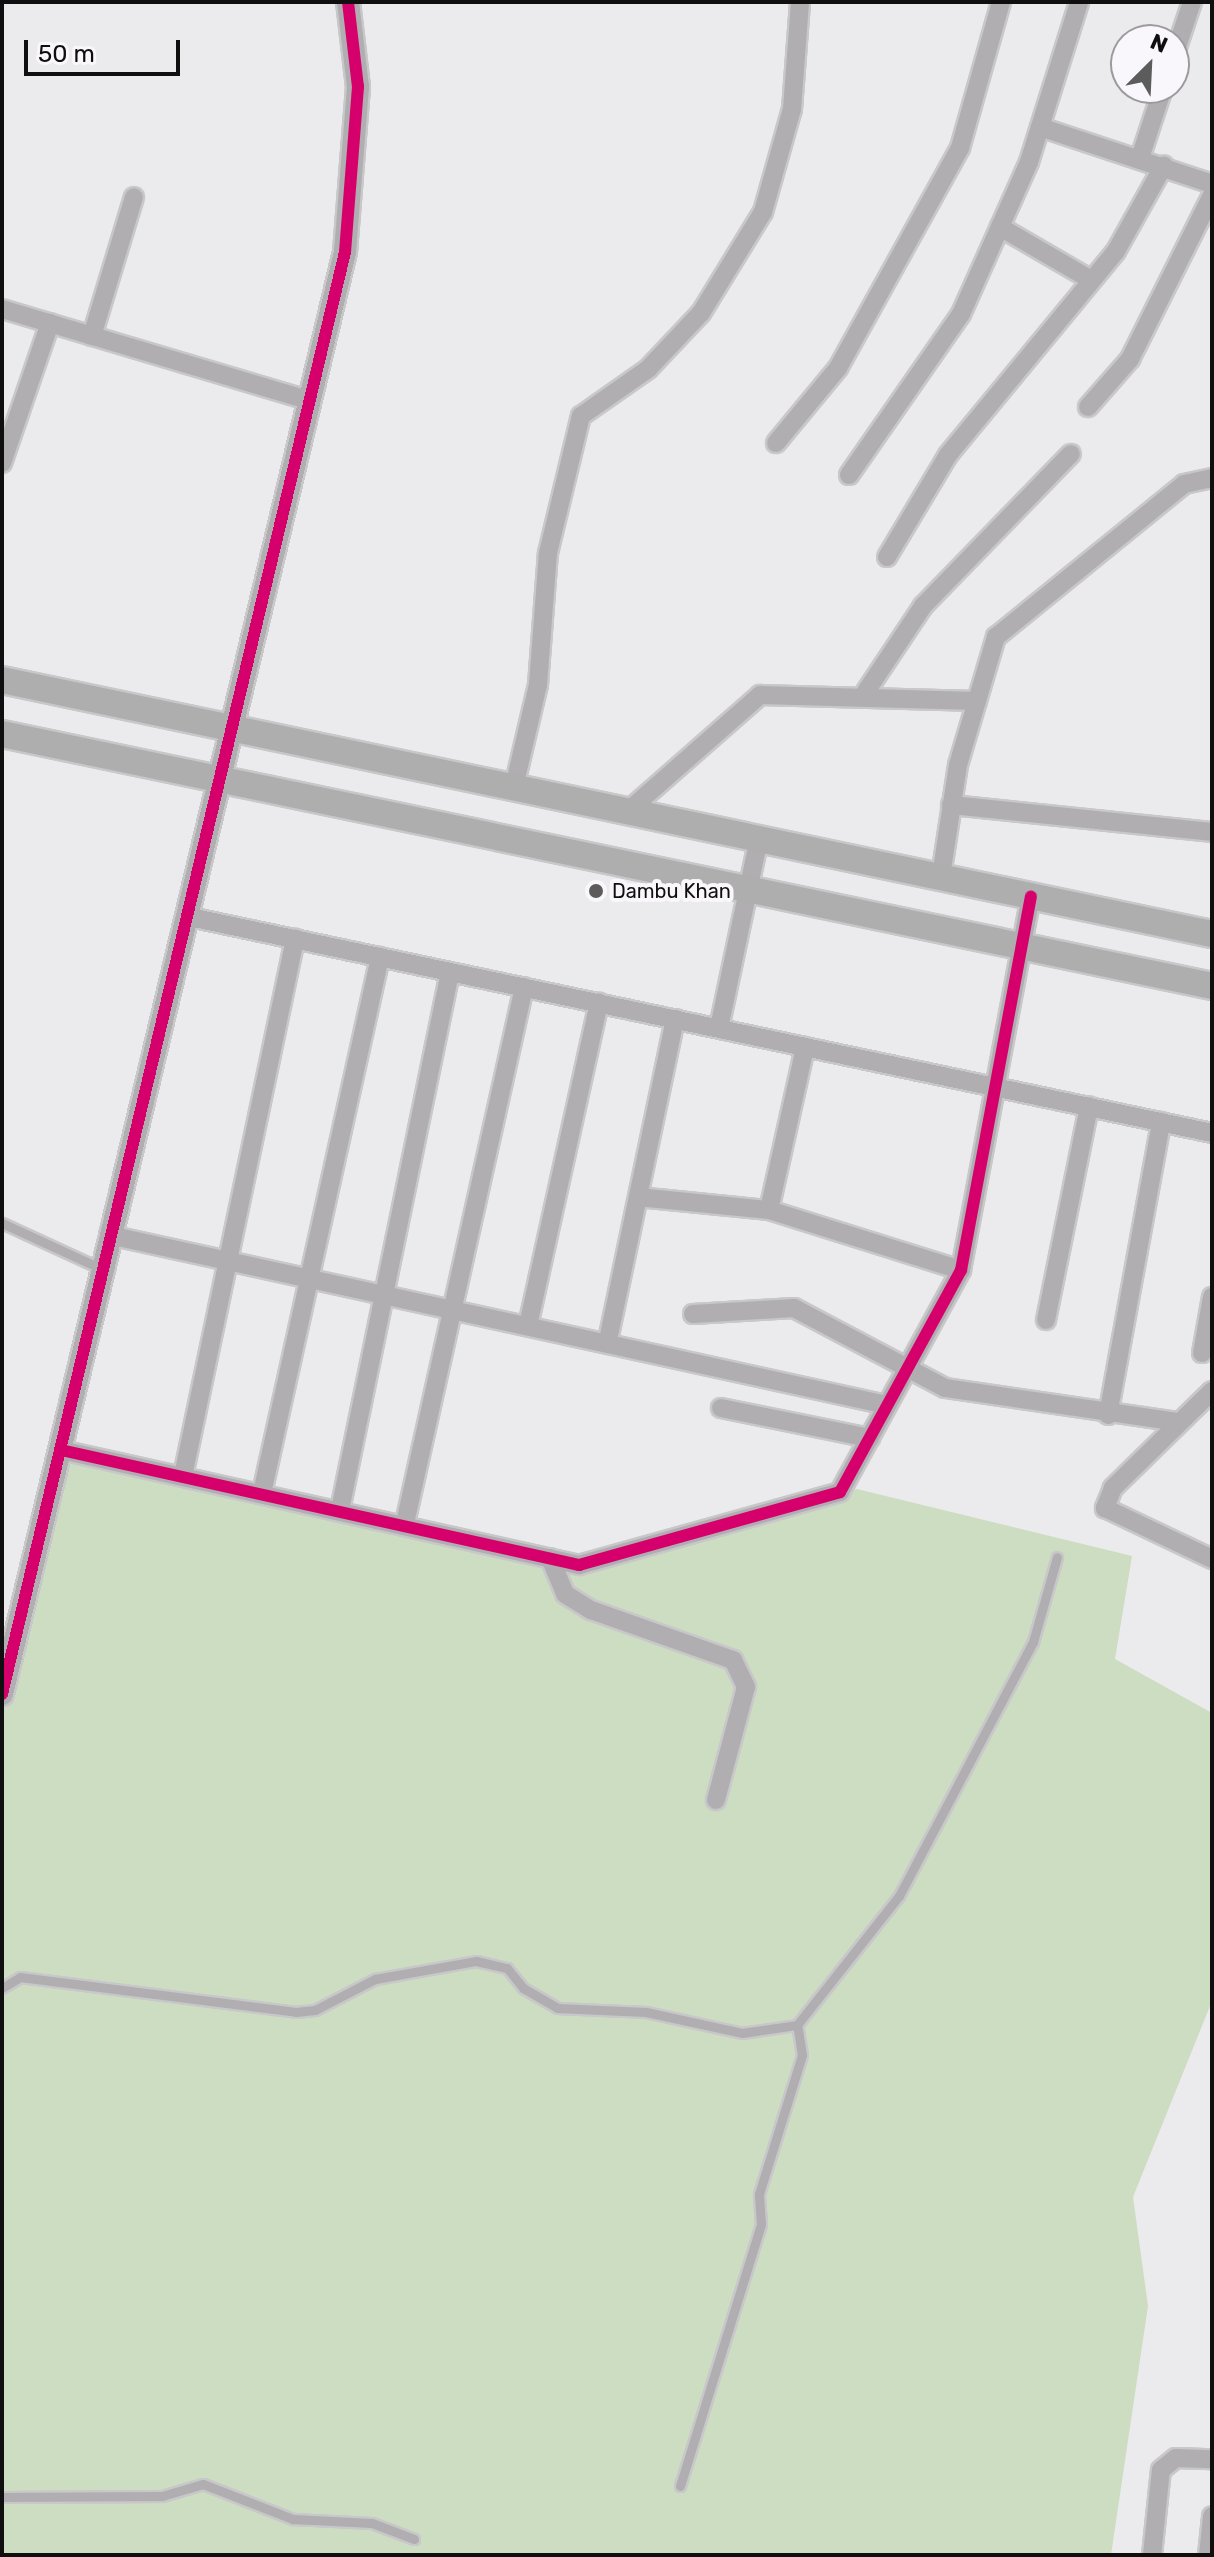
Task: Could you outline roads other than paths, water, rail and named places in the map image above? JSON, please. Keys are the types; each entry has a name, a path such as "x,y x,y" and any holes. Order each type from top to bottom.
{"main road":[{"path":"2,680 1212,934"},
{"path":"2,734 1212,986"}],"street":[{"path":"2,1694 216,779 345,252 358,87 348,2"},
{"path":"514,787 538,685 548,553 581,416 648,369 701,313 763,212 792,109 800,2"},
{"path":"776,443 838,368 960,148 1001,2"},
{"path":"849,475 961,314 1040,127 1079,2"},
{"path":"1185,24 1192,2"},
{"path":"1140,158 1158,104"},
{"path":"1040,127 1164,165 1212,184"},
{"path":"887,557 948,455 1140,216 1164,165"},
{"path":"1088,407 1130,359 1212,195"},
{"path":"92,336 134,197"},
{"path":"1000,227 1091,280"},
{"path":"2,309 310,401"},
{"path":"2,463 50,323"},
{"path":"863,696 923,606 1071,454"},
{"path":"941,876 951,805 996,637 1184,484 1212,478"},
{"path":"628,811 760,695 977,701"},
{"path":"951,805 1212,832"},
{"path":"719,1028 759,838"},
{"path":"61,1450 405,1523 579,1565 840,1492 961,1270 1031,896"},
{"path":"185,916 1212,1133"},
{"path":"183,1476 225,1259 295,939"},
{"path":"262,1493 380,957"},
{"path":"340,1510 381,1291 450,972"},
{"path":"405,1523 524,987"},
{"path":"529,1321 599,1003"},
{"path":"608,1340 675,1019"},
{"path":"769,1210 805,1047"},
{"path":"1046,1320 1089,1106"},
{"path":"1108,1415 1161,1122"},
{"path":"638,1197 769,1210 961,1270"},
{"path":"109,1235 529,1321 887,1405"},
{"path":"1202,1353 1212,1297"},
{"path":"693,1314 794,1308 945,1388 1108,1415 1177,1422"},
{"path":"1212,1391 1113,1488 1105,1508 1212,1559"},
{"path":"721,1408 870,1438"},
{"path":"550,1558 565,1594 591,1610 733,1660 746,1687 716,1800"},
{"path":"1152,2555 1161,2470 1176,2458 1212,2459"},
{"path":"1208,2555 1212,2516"}],"lane":[{"path":"2,1223 102,1269"},
{"path":"2,1988 20,1977 296,2012 315,2010 375,1979 476,1961 507,1968 523,1988 557,2008 646,2012 742,2033 797,2025 899,1896 1033,1642 1057,1557"},
{"path":"680,2486 761,2224 759,2194 802,2055 797,2025"},
{"path":"2,2497 162,2496 203,2484 293,2519 372,2523 414,2539"}],"place":[{"name":"Dambu Khan","path":"596,891"}]}
